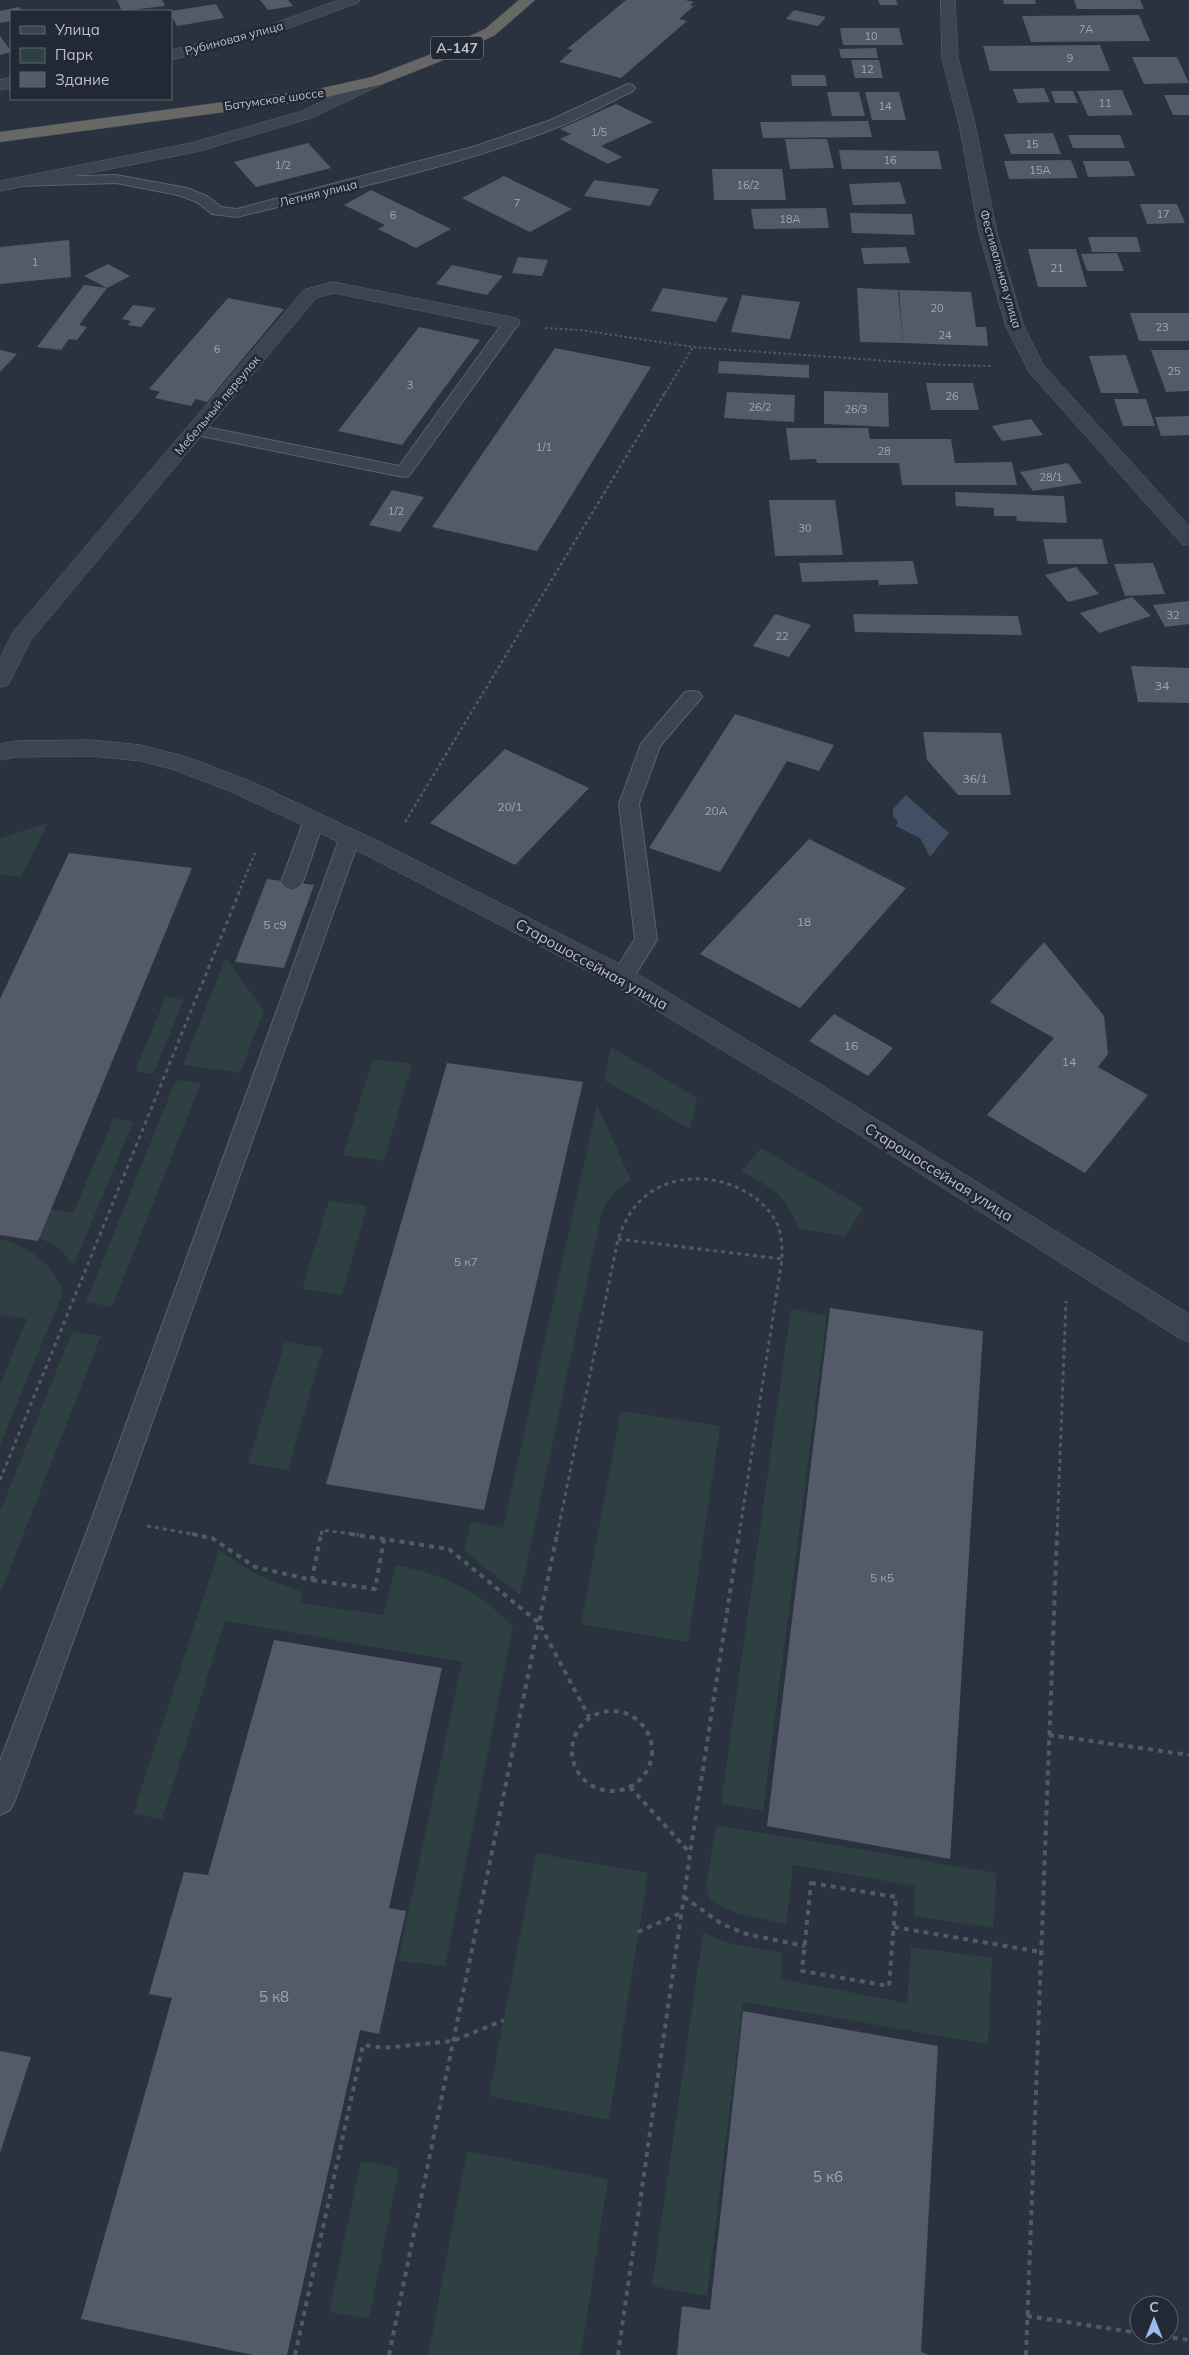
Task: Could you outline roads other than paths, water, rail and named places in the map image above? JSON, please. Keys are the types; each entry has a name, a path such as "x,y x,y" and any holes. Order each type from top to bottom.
{"highway":[{"name":"Батумское шоссе","path":"0,138 314,94 377,81 435,58 490,32 528,0"}],"street":[{"name":"Рубиновая улица","path":"172,55 261,34 353,0"},
{"name":"Фестивальная улица","path":"948,0 950,58 968,129 988,233 1016,327 1036,368 1189,539"},
{"path":"8,184 194,147 305,116 377,81"},
{"name":"Мебельный переулок","path":"0,680 21,637 310,294 321,289 333,287 348,289 511,323"},
{"name":"Старошоссейная улица","path":"0,752 16,749 91,748 140,754 182,764 233,784 350,837 622,976 809,1090 1189,1329"}],"lane":[{"name":"Летняя улица","path":"8,184 116,179 182,191 202,199 218,210 237,213 395,174 501,143 558,122 628,88"},
{"path":"196,430 404,472 511,323"},
{"path":"622,976 646,940 629,804 651,744 692,697"},
{"path":"292,882 314,820"},
{"path":"0,1800 106,1518 350,837"}],"water":[{"path":"906,795 949,833 930,857 921,839 896,826 898,822 893,816 893,809"}]}
